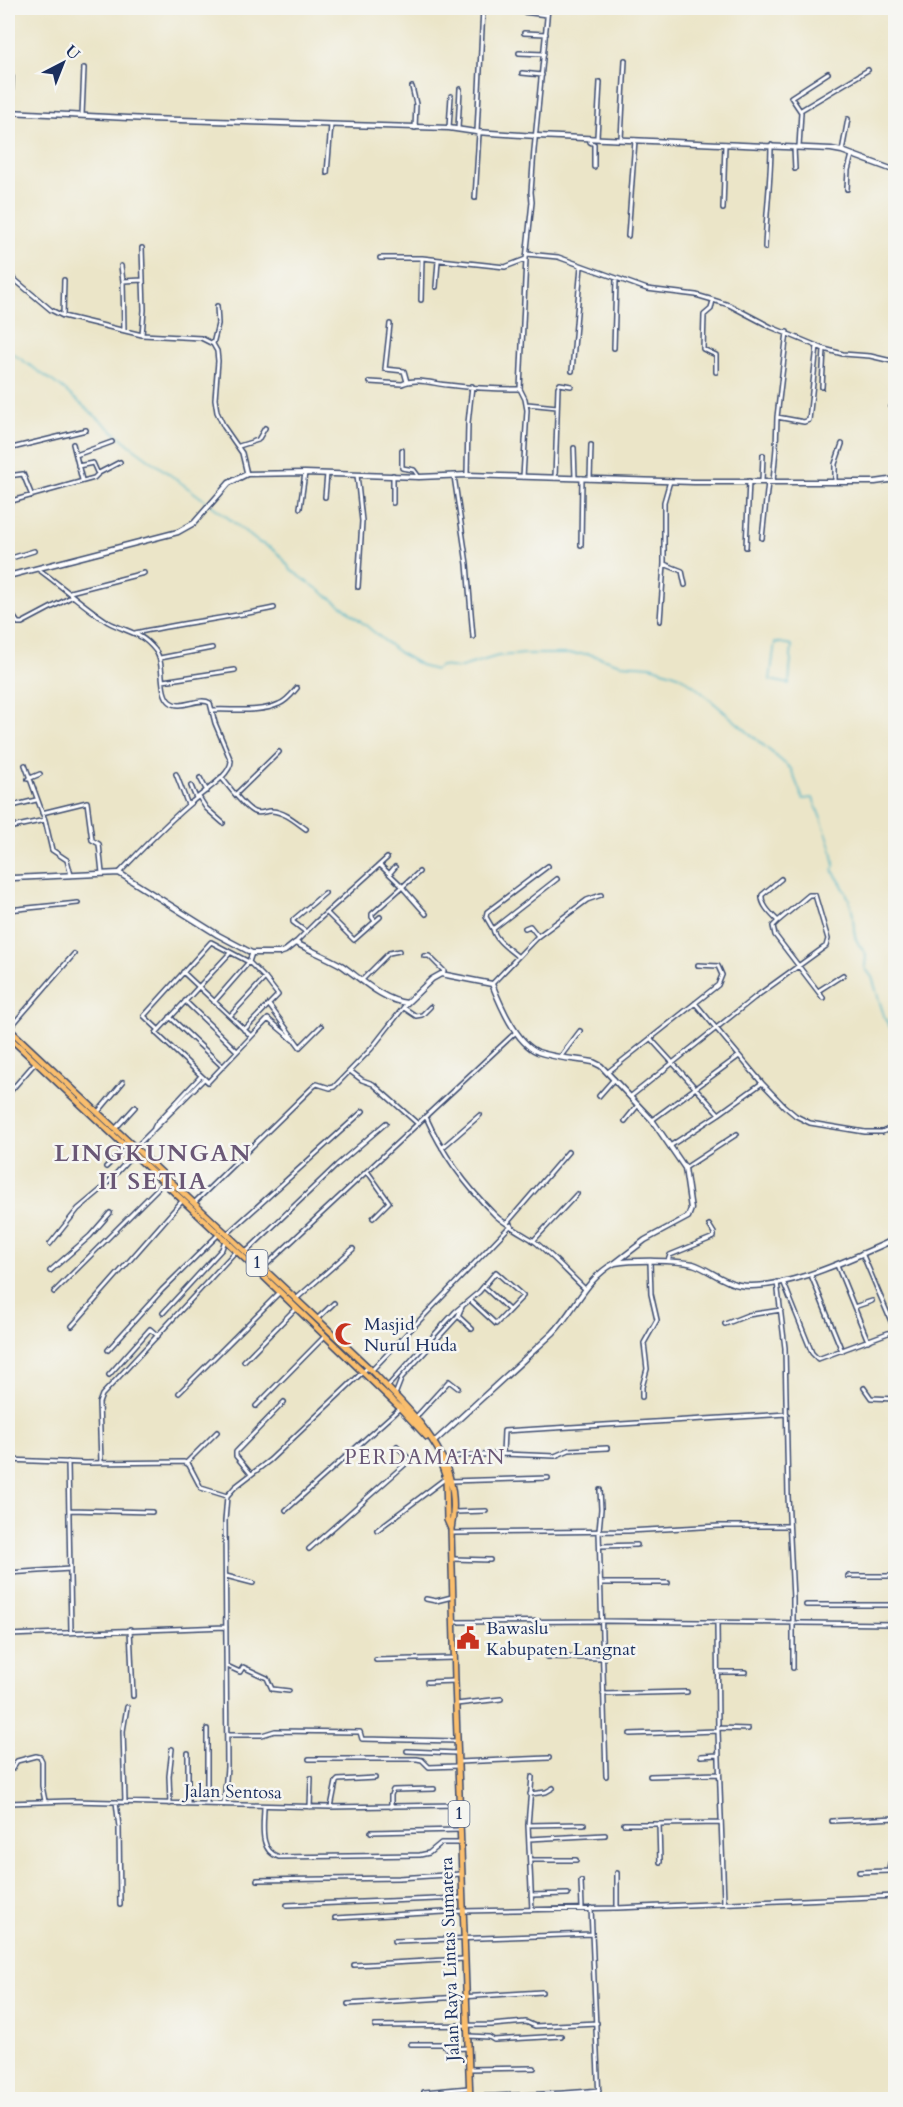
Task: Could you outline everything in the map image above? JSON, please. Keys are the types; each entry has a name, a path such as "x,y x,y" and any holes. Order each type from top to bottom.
{"highway":[{"name":"Jalan Raya Lintas Sumatera","path":"8,1028 116,1128 164,1182 218,1234 295,1299 367,1370 432,1445 448,1479 447,1520 452,1531"},
{"name":"Jalan Raya Lintas Sumatera","path":"8,1036 127,1147 135,1150 227,1233 279,1292 325,1336 387,1387 416,1417 444,1461 455,1512 452,1531 454,1681 470,2098"}],"street":[{"path":"475,198 483,8"},
{"path":"523,477 527,404 520,389 527,256 548,8"},
{"path":"523,12 547,15"},
{"path":"524,33 546,34"},
{"path":"519,53 544,54"},
{"path":"621,139 626,60"},
{"path":"82,116 84,68"},
{"path":"801,110 868,70"},
{"path":"8,72 12,77 9,112 449,128 478,133 771,145 842,151 896,171"},
{"path":"522,73 542,75"},
{"path":"795,169 801,110 791,99 792,95 828,73"},
{"path":"597,137 600,82"},
{"path":"412,87 416,104 415,128"},
{"path":"458,130 460,89"},
{"path":"449,128 451,96"},
{"path":"842,151 848,119"},
{"path":"327,173 331,125"},
{"path":"590,138 595,148 594,167"},
{"path":"628,236 635,140"},
{"path":"723,209 725,144"},
{"path":"765,248 765,220 771,187 771,145"},
{"path":"847,189 852,155"},
{"path":"142,248 142,335"},
{"path":"380,258 422,258 506,267 527,256 551,255 647,290 696,295 713,300 824,349 896,362"},
{"path":"421,300 422,258"},
{"path":"436,286 438,261"},
{"path":"572,371 581,266"},
{"path":"121,267 124,331"},
{"path":"8,274 51,310 63,316 142,335 201,338 213,344 217,351 218,361 215,399 217,412 244,457 247,474"},
{"path":"63,316 64,280"},
{"path":"123,281 143,280"},
{"path":"614,348 616,280"},
{"path":"713,300 711,309 704,315 703,349 716,355 716,372"},
{"path":"213,344 218,328 217,306"},
{"path":"390,324 385,369 404,371 407,382"},
{"path":"762,538 776,448 777,417 787,332"},
{"path":"777,417 804,422 809,420 817,346"},
{"path":"822,387 824,349"},
{"path":"370,382 520,389"},
{"path":"555,478 559,385 571,386"},
{"path":"467,476 468,423 472,386"},
{"path":"891,407 896,403"},
{"path":"527,404 557,407"},
{"path":"238,446 258,440 265,428"},
{"path":"8,449 86,430"},
{"path":"76,454 112,442"},
{"path":"74,444 82,481"},
{"path":"835,481 835,464 842,444"},
{"path":"590,479 591,445"},
{"path":"574,448 574,478"},
{"path":"402,450 402,468 414,470 419,477"},
{"path":"762,481 763,455"},
{"path":"8,502 93,478 120,462"},
{"path":"78,466 93,463 99,473"},
{"path":"8,576 178,532 196,520 229,483 247,474 305,473 749,482 896,480"},
{"path":"300,508 305,473"},
{"path":"8,476 23,474 32,496"},
{"path":"324,497 327,474"},
{"path":"357,475 362,521 358,587"},
{"path":"393,475 393,503"},
{"path":"454,476 467,564 473,637"},
{"path":"580,545 582,478"},
{"path":"660,621 664,564 664,502 670,481"},
{"path":"747,547 749,482"},
{"path":"8,559 34,551"},
{"path":"664,564 682,571 685,585"},
{"path":"38,569 110,623 135,633 152,647 160,658 167,698 171,703 206,700 210,703 215,723 231,763 221,777 150,840 119,873"},
{"path":"69,592 144,573"},
{"path":"8,612 20,624 72,596"},
{"path":"135,633 274,608"},
{"path":"160,658 212,648"},
{"path":"163,681 235,670"},
{"path":"213,710 276,705 285,701 297,688"},
{"path":"236,794 279,752"},
{"path":"25,765 28,779 45,820 52,850 67,860 71,875"},
{"path":"28,779 40,774"},
{"path":"176,774 188,805"},
{"path":"221,777 254,812 276,811 306,829"},
{"path":"201,778 207,790"},
{"path":"191,786 206,808 223,823"},
{"path":"8,807 36,800"},
{"path":"42,813 87,802 92,840 99,843 102,873"},
{"path":"8,828 45,820"},
{"path":"8,877 119,873 218,934 252,952 279,953 295,943 387,858"},
{"path":"380,865 390,873 426,914"},
{"path":"517,956 493,934 493,929 486,917 487,912 548,866"},
{"path":"390,873 395,867"},
{"path":"375,921 372,914 419,872"},
{"path":"493,929 557,879"},
{"path":"777,921 761,898 781,879"},
{"path":"306,932 293,920 325,893"},
{"path":"492,984 538,936 587,900 601,895"},
{"path":"630,1096 754,998 799,966 826,946 828,942 814,895 809,895 773,926 775,935 799,966 818,992 823,998"},
{"path":"8,910 78,903"},
{"path":"327,913 354,940 380,917"},
{"path":"525,928 530,926 538,936"},
{"path":"159,1030 144,1016 211,942 249,962 278,994 244,1030"},
{"path":"295,943 330,959 389,999 405,1005 416,1016 422,1015 430,1007"},
{"path":"362,980 388,953 399,951"},
{"path":"214,1002 249,962 252,952"},
{"path":"230,953 156,1033 202,1078 208,1082 268,1018 300,1047 321,1026"},
{"path":"8,1028 74,954"},
{"path":"424,956 429,956 444,970 443,973"},
{"path":"608,1072 718,985 722,975 717,965 698,965"},
{"path":"183,972 251,1036"},
{"path":"194,1203 314,1086 320,1084 330,1088 350,1071 405,1005 432,979 443,973 492,984"},
{"path":"818,992 843,975"},
{"path":"229,1017 265,978"},
{"path":"434,1442 554,1333 585,1289 609,1266 645,1240 688,1217 691,1209 685,1168 639,1105 608,1072 593,1062 538,1052 527,1044 504,1012 492,984"},
{"path":"185,1001 237,1051"},
{"path":"695,1003 762,1083 790,1112 810,1123 874,1132 882,1132 896,1126"},
{"path":"268,1005 293,1040"},
{"path":"170,1017 223,1067"},
{"path":"261,1270 517,1031"},
{"path":"561,1056 580,1032"},
{"path":"651,1039 719,1114"},
{"path":"652,1120 739,1056"},
{"path":"8,1094 36,1062"},
{"path":"350,1071 362,1080 374,1084 418,1124"},
{"path":"51,1244 78,1209 103,1188 154,1130 156,1124 202,1078"},
{"path":"599,1096 614,1079"},
{"path":"98,1112 123,1082"},
{"path":"670,1146 762,1083"},
{"path":"625,1122 639,1105"},
{"path":"116,1128 135,1107"},
{"path":"227,1233 363,1110"},
{"path":"442,1148 480,1115"},
{"path":"426,1117 456,1169 496,1217 551,1255 585,1289"},
{"path":"246,1252 337,1165 386,1123"},
{"path":"685,1168 737,1134"},
{"path":"106,1167 127,1147"},
{"path":"224,1805 227,1735 225,1509 227,1496 270,1460 367,1370 509,1224 568,1152"},
{"path":"367,1171 389,1202 373,1218"},
{"path":"54,1292 164,1182"},
{"path":"533,1241 577,1194"},
{"path":"72,1326 183,1200"},
{"path":"50,1271 90,1236 110,1213"},
{"path":"669,1263 670,1255 714,1238 709,1225"},
{"path":"108,1350 162,1290 218,1234"},
{"path":"615,1263 693,1264 737,1284 751,1286 811,1274 896,1239"},
{"path":"164,1313 222,1249 225,1240"},
{"path":"295,1299 353,1249"},
{"path":"102,1462 100,1399 107,1388 125,1372 236,1251"},
{"path":"780,1282 815,1357 821,1359 895,1331 862,1253"},
{"path":"642,1397 647,1365 644,1343 657,1320 651,1294 650,1262"},
{"path":"836,1264 868,1341"},
{"path":"387,1387 454,1312 470,1300 496,1272 523,1296 497,1324 470,1300"},
{"path":"811,1274 842,1351"},
{"path":"780,1282 787,1414 793,1668"},
{"path":"483,1287 509,1310"},
{"path":"179,1393 279,1292"},
{"path":"854,1307 872,1301"},
{"path":"317,1320 334,1303"},
{"path":"394,1395 402,1377 458,1316 462,1307"},
{"path":"244,1361 296,1308"},
{"path":"725,1324 748,1315 781,1310"},
{"path":"458,1316 472,1329"},
{"path":"109,1375 150,1329 158,1336"},
{"path":"256,1406 325,1336"},
{"path":"416,1417 449,1381 459,1388"},
{"path":"864,1388 871,1398 896,1400"},
{"path":"251,1474 236,1453 284,1402"},
{"path":"286,1510 400,1408"},
{"path":"503,1454 504,1431 787,1414"},
{"path":"8,1460 187,1462 217,1432"},
{"path":"309,1549 410,1460 397,1446"},
{"path":"444,1461 459,1456 503,1454 555,1456 569,1450 607,1448"},
{"path":"68,1462 71,1632"},
{"path":"187,1462 201,1488 227,1496"},
{"path":"377,1530 448,1479 548,1479"},
{"path":"600,1490 602,1509 599,1530 606,1776"},
{"path":"69,1510 152,1512"},
{"path":"455,1512 486,1510"},
{"path":"452,1531 789,1526"},
{"path":"601,1546 637,1545"},
{"path":"453,1559 490,1560"},
{"path":"8,1573 70,1569"},
{"path":"226,1576 253,1583"},
{"path":"848,1576 896,1576"},
{"path":"602,1583 668,1583"},
{"path":"426,1599 436,1601 454,1597"},
{"path":"806,1605 896,1605"},
{"path":"454,1622 896,1624"},
{"path":"717,1622 718,1755 724,1903"},
{"path":"8,1635 226,1627"},
{"path":"130,1629 133,1696"},
{"path":"547,1657 602,1658"},
{"path":"376,1660 454,1658"},
{"path":"226,1666 240,1672 243,1667 267,1678 272,1689 289,1691"},
{"path":"717,1672 746,1672"},
{"path":"427,1682 454,1681"},
{"path":"603,1694 687,1692"},
{"path":"456,1704 501,1699"},
{"path":"125,1802 123,1731 127,1707"},
{"path":"207,1729 207,1804"},
{"path":"630,1734 748,1729"},
{"path":"227,1735 262,1735 275,1731 331,1731 360,1732 362,1739 457,1741"},
{"path":"170,1804 169,1776 172,1749"},
{"path":"407,1751 457,1753"},
{"path":"188,1754 188,1803"},
{"path":"702,1756 718,1755"},
{"path":"12,1769 17,1761 40,1757 42,1794 45,1801"},
{"path":"309,1759 417,1759 422,1760 429,1767 549,1758"},
{"path":"650,1776 719,1774"},
{"path":"532,1777 528,1825 532,1910"},
{"path":"310,1807 311,1778"},
{"path":"332,1807 338,1780 375,1778"},
{"path":"530,1794 546,1792 553,1788"},
{"path":"391,1807 391,1791 393,1790 434,1790"},
{"path":"116,1802 119,1827 120,1905"},
{"name":"Jalan Sentosa","path":"8,1803 125,1802 310,1807 459,1805"},
{"path":"264,1806 264,1841 267,1849 279,1857 420,1855 429,1853 441,1843 460,1843"},
{"path":"832,1821 896,1818"},
{"path":"624,1824 720,1823"},
{"path":"528,1825 584,1824"},
{"path":"659,1824 660,1862"},
{"path":"371,1832 460,1830"},
{"path":"529,1839 605,1835"},
{"path":"530,1860 576,1860"},
{"path":"859,1872 889,1871 890,1863 896,1861"},
{"path":"617,1873 617,1908"},
{"path":"257,1880 399,1878 461,1874"},
{"path":"581,1881 582,1908"},
{"path":"531,1895 568,1894"},
{"path":"335,1918 463,1911 617,1908 896,1896"},
{"path":"287,1905 462,1898"},
{"path":"591,1908 599,2100"},
{"path":"394,1941 592,1934"},
{"path":"354,1965 464,1959"},
{"path":"348,2004 543,1992"},
{"path":"375,2026 492,2025 526,2022 535,2026 552,2026 597,2023"},
{"path":"467,2035 489,2037 494,2040 561,2036"},
{"path":"411,2044 443,2044 447,2049 468,2048"},
{"path":"469,2069 534,2068"},
{"path":"424,2092 470,2088"},
{"path":"470,2098 572,2094 599,2090"}],"waterway":[{"path":"8,350 62,388 131,446 258,542 271,548 281,556 291,570 346,609 398,652 424,667 435,670 441,666 458,668 498,656 589,654 621,664 651,666 678,675 693,685 791,769 803,799 813,798 831,846 833,871 849,900 855,935 866,954 865,968 872,977 885,1019 896,1036"},
{"path":"775,642 792,645 789,684 770,680 775,642"}],"place":[{"name":"Masjid Nurul Huda","path":"346,1334"},
{"name":"Bawaslu Kabupaten Langnat","path":"468,1638"}],"district":[{"name":"LINGKUNGAN II SETIA","path":"153,1167"},
{"name":"PERDAMAIAN","path":"425,1457"}]}
